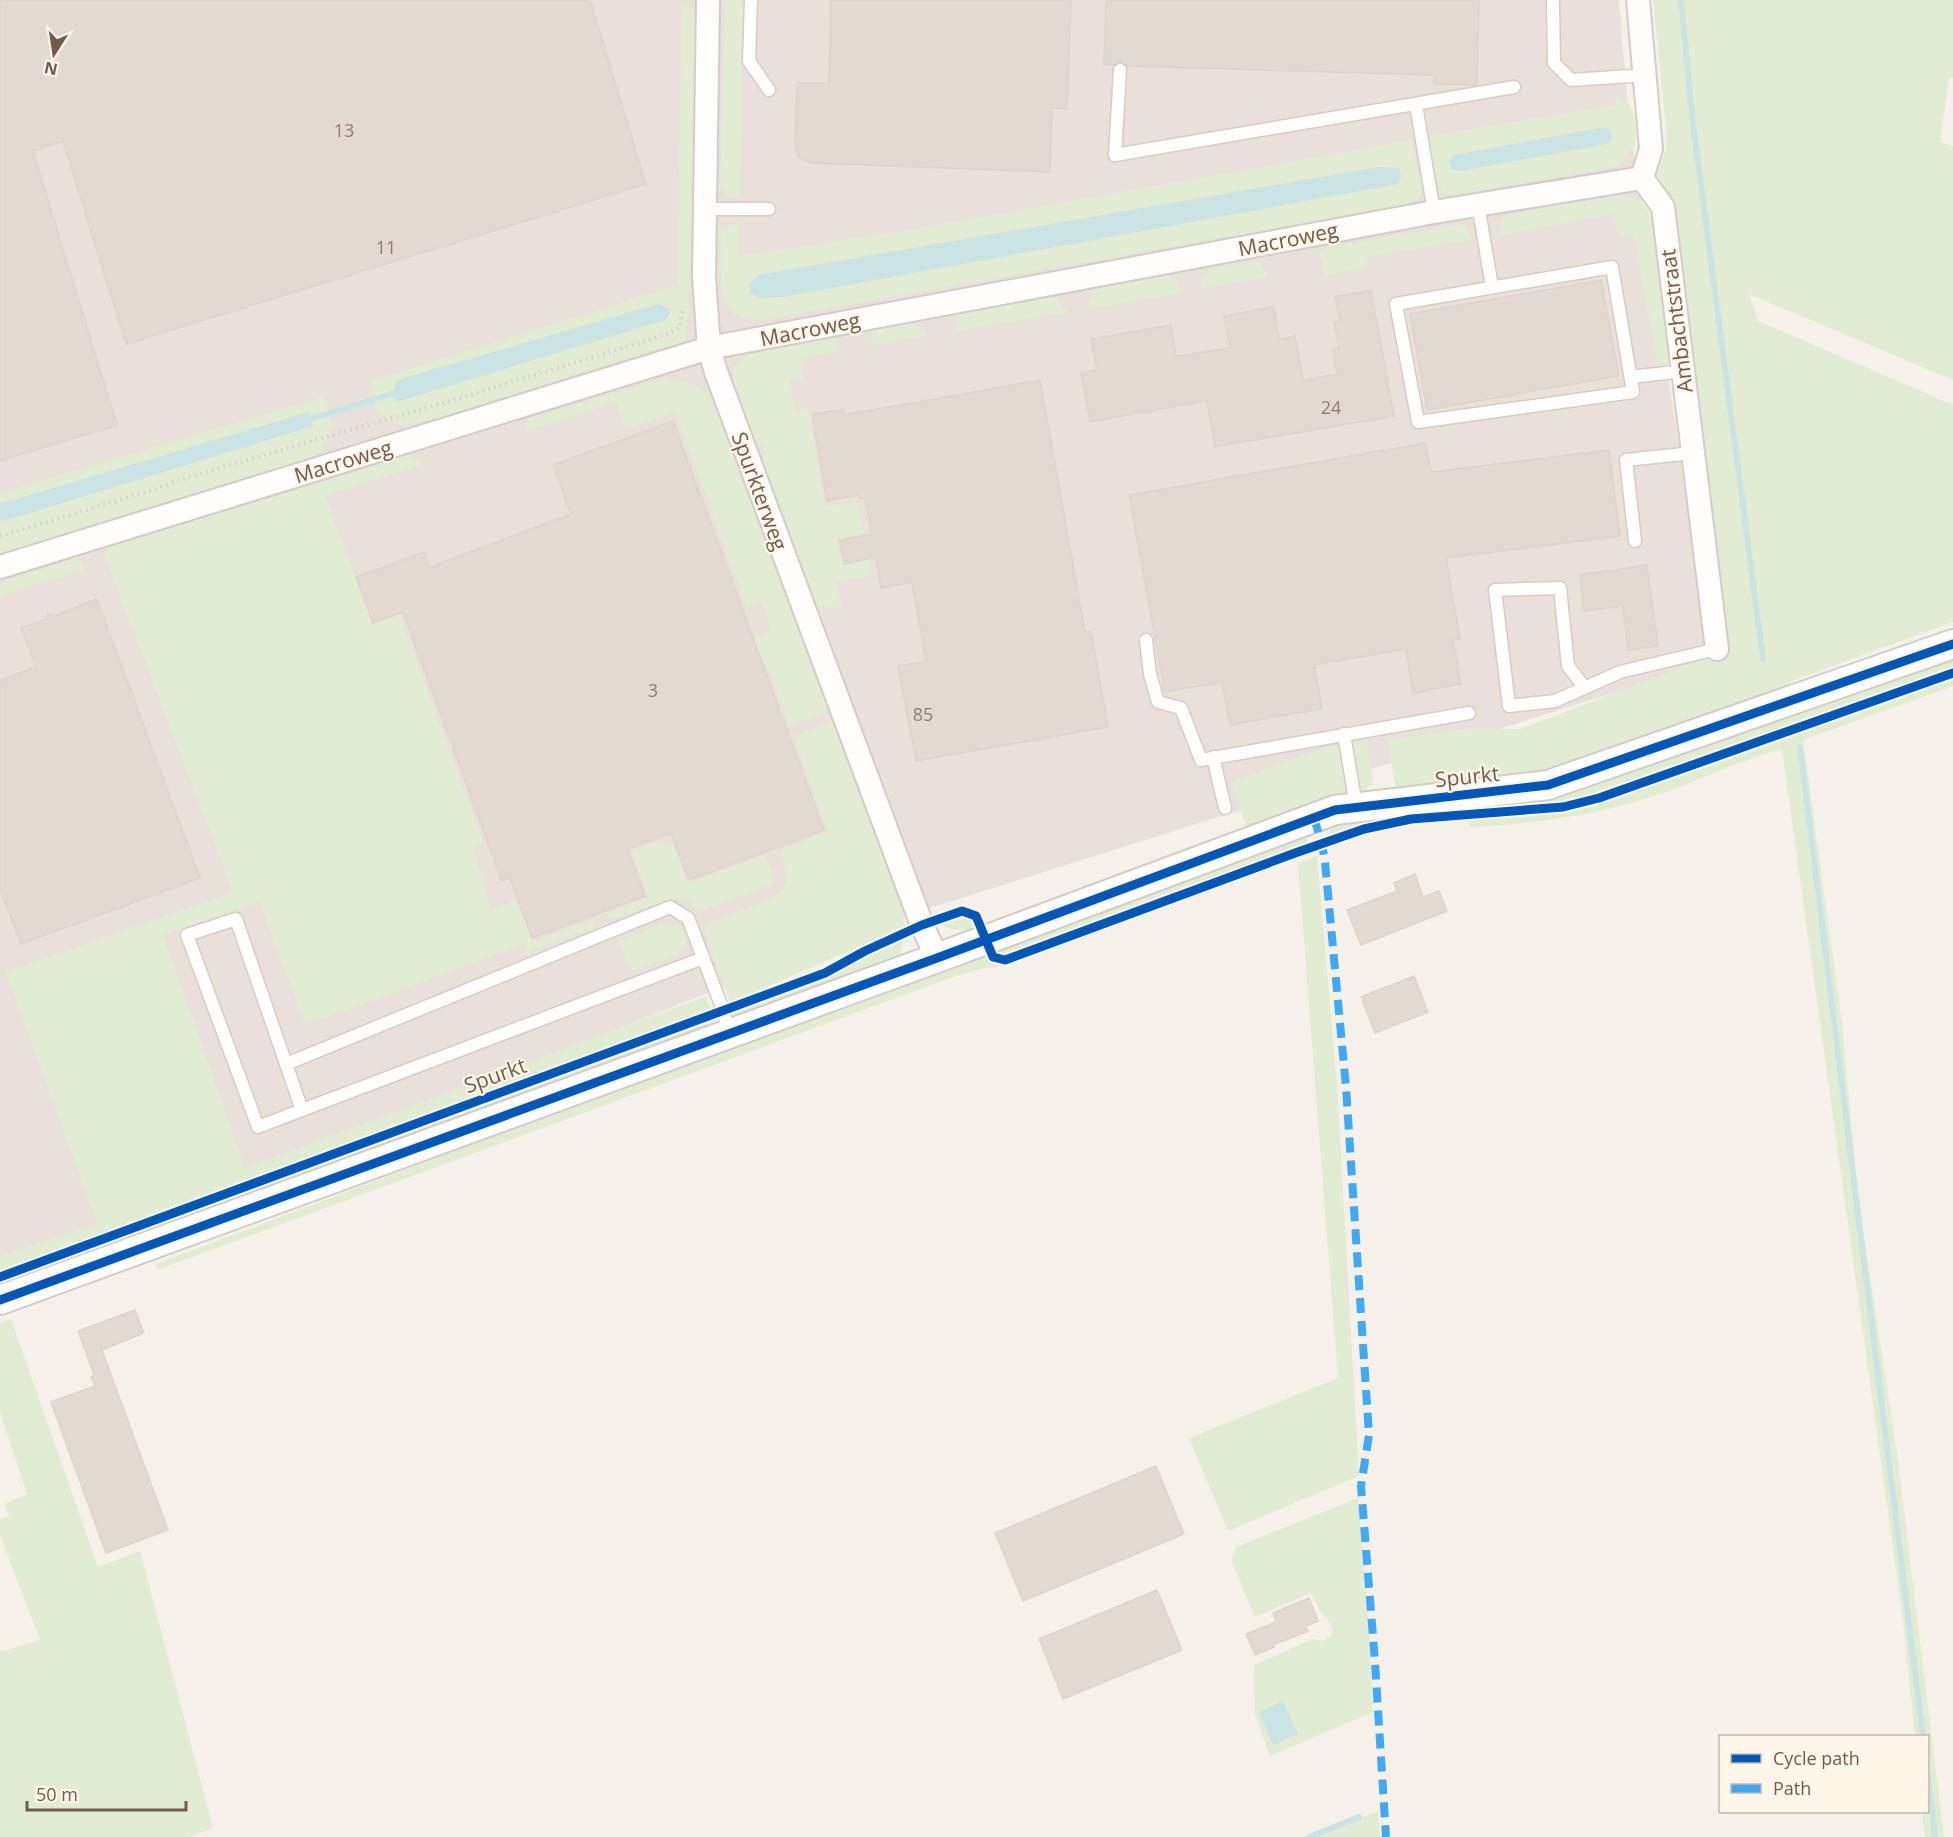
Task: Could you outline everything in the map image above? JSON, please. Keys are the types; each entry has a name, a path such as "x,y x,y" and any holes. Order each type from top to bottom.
{"street":[{"name":"Spurkterweg","path":"708,0 704,277 709,348 720,384 918,914 937,958"},
{"path":"1638,0 1652,149 1642,178"},
{"name":"Macroweg","path":"0,567 709,348 1434,212 1642,178"},
{"name":"Ambachtstraat","path":"1642,178 1663,207 1717,649"},
{"name":"Spurkt","path":"0,1299 937,958 1335,810 1548,785 1953,644"}],"lane":[{"path":"751,0 749,61 769,90"},
{"path":"1553,0 1554,63 1571,80 1646,75"},
{"path":"1120,70 1116,155 1514,87"},
{"path":"1416,105 1434,212"},
{"path":"1478,204 1492,287"},
{"path":"705,209 769,209"},
{"path":"1612,267 1631,377 1633,392 1418,422 1396,304 1612,267"},
{"path":"1631,377 1683,371"},
{"path":"1635,541 1626,460 1693,453"},
{"path":"1585,688 1568,666 1560,588 1495,590 1509,706 1555,701 1585,688 1620,672 1717,649"},
{"path":"1146,640 1150,674 1158,702 1181,708 1201,760 1469,713"},
{"path":"1344,735 1356,806"},
{"path":"1214,757 1225,808"},
{"path":"286,1064 670,907 688,918 723,1010 729,1033"},
{"path":"302,1110 236,919 187,935 258,1127 703,957"}],"path":[{"path":"0,536 668,334 679,328 683,304"}],"shaded area":[{"path":"0,0 1619,0 1629,122 1712,662 901,917 901,928 723,987 0,1274"}],"green space":[{"path":"725,0 743,0 740,198 730,197 720,189"},
{"path":"1653,0 1953,0 1953,78 1949,77 1940,142 1953,146 1953,380 1749,294 1758,321 1953,405 1953,622 1791,681 1790,691 1528,779 1396,789 1387,740 1473,728 1520,729 1730,649 1674,205 1657,174 1666,149 1666,126"},
{"path":"682,3 695,13 688,314 685,340 672,349 649,351 408,428 377,413 370,381 677,285","holes":["659,304 669,309 667,319 605,339 398,380"]},
{"path":"1615,94 1629,104 1634,116 1636,132 1635,145 1619,166 1451,196 1439,185 1434,170 1430,136 1616,105"},
{"path":"1411,140 1422,188 1419,198 1408,204 756,321 736,315 726,305 721,284 722,227 739,223 739,256 914,229","holes":["1379,167 1392,167 1398,184 758,275"]},
{"path":"1622,194 1623,197 1640,201 1651,215 1653,214 1670,358 1669,364 1664,367 1658,367 1634,235 1619,238 1613,214 1499,235 1501,221 1505,215"},
{"path":"1458,224 1465,226 1473,239 1366,257 1367,267 1325,275 1319,255 1321,249"},
{"path":"1255,261 1262,264 1268,277 1201,288 1201,279 1210,268"},
{"path":"1169,275 1178,280 1181,293 1087,309 1095,288"},
{"path":"1053,295 1067,312 955,331 958,314"},
{"path":"906,321 923,328 927,335 870,346 871,335 875,328"},
{"path":"825,336 834,338 842,350 800,358 804,378 790,381 795,411 808,408 825,506 857,503 872,574 836,583 842,610 823,606 815,611 757,457 765,455 762,445 755,447 729,383 733,381 733,367 746,357 746,353"},
{"path":"668,377 669,380 691,383 709,396 712,394 829,711 790,725 765,661 734,671 727,649 772,631 762,601 746,606 676,412 625,429 616,403 524,432 528,419"},
{"path":"324,396 333,426 316,457 0,553 0,522 313,426 309,412 0,504 0,493"},
{"path":"410,455 424,464 325,496 373,623 399,614 484,844 473,846 491,910 516,900 533,941 594,919 595,926 533,950 528,956 523,944 305,1024 259,902 163,935 245,1168 706,996 711,1010 0,1271 0,1256 97,1223 6,972 233,892 105,557 107,548"},
{"path":"77,558 85,570 0,596 0,582"},
{"path":"1953,657 1953,669 1638,780 1564,802 1473,809 1472,807 1525,804 1559,799 1620,774"},
{"path":"1953,679 1953,686 1803,740 1842,1023 1858,1198 1897,1454 1944,1837 1925,1837 1922,1813 1929,1813 1929,1735 1915,1735 1903,1620 1782,749 1654,796 1609,809 1563,818 1469,827 1468,821 1565,812 1614,799"},
{"path":"833,721 903,913 904,927 730,1003 703,925 774,898 784,887 787,876 780,851 828,831 794,736"},
{"path":"1367,740 1373,781 1366,790 1248,831 1231,782 1317,750"},
{"path":"1452,807 1453,811 1372,823 1328,835 1333,824"},
{"path":"1296,837 1303,837 1309,842 1004,955 997,955 993,951"},
{"path":"663,840 666,845 672,842 688,883 765,855 773,876 771,878 773,884 697,912 690,902 676,898 610,920 607,913 649,898 632,851"},
{"path":"1317,856 1337,1084 1359,1476 1228,1531 1189,1438 1338,1378 1298,863"},
{"path":"965,915 969,918 975,931 950,929 940,923"},
{"path":"664,923 676,926 684,932 686,941 682,953 631,972 619,941"},
{"path":"904,937 901,953 891,963 742,1017 735,1015 733,1011 829,976"},
{"path":"983,954 996,965 1004,966 980,969 953,977 157,1270 156,1264 724,1049"},
{"path":"714,1018 713,1029 0,1291 0,1281"},
{"path":"11,1319 98,1567 140,1551 213,1828 190,1837 0,1837 0,1652 40,1640 0,1535 0,1519 9,1516 5,1504 27,1494 0,1412 0,1323"},
{"path":"1358,1498 1368,1607 1373,1712 1270,1756 1255,1715 1254,1665 1313,1639 1323,1641 1332,1635 1332,1627 1311,1593 1255,1617 1231,1560 1236,1547"},
{"path":"1378,1811 1380,1837 1313,1837"}],"water":[{"path":"1608,128 1613,136 1607,144 1460,171 1451,169 1449,162 1454,155"},
{"path":"1379,167 1399,168 1401,176 1398,184 783,297 758,298 750,293 750,284 758,275"},
{"path":"659,304 669,309 667,319 396,401 394,390 397,380"},
{"path":"309,412 313,426 0,522 0,504"},
{"path":"1283,1701 1298,1734 1273,1745 1259,1712"}],"building":[{"path":"0,0 590,0 646,184 126,344 63,141 33,151 117,425 0,461"},
{"path":"831,0 1071,0 1067,109 1052,108 1050,172 811,163 799,158 795,146 797,83 829,83"},
{"path":"1106,0 1479,0 1477,85 1434,84 1434,75 1127,66 1120,62 1104,65"},
{"path":"1601,280 1619,376 1427,410 1410,314"},
{"path":"1371,290 1394,416 1215,447 1207,401 1090,422 1081,373 1097,370 1091,339 1171,325 1176,356 1230,348 1224,316 1274,307 1279,339 1295,336 1303,380 1337,374 1333,349 1339,348 1334,322 1340,321 1335,296"},
{"path":"1040,380 1085,632 1091,631 1108,727 916,761 898,666 926,661 912,582 881,588 876,557 844,564 839,540 872,534 865,498 859,499 858,495 827,501 812,414 843,409 844,415"},
{"path":"673,421 824,830 689,880 671,833 628,849 645,896 532,938 510,878 502,881 403,612 373,623 356,577 424,552 430,567 571,514 553,465"},
{"path":"1425,443 1431,472 1609,450 1620,536 1446,558 1460,639 1453,640 1461,684 1413,693 1406,649 1314,665 1322,709 1230,725 1222,682 1165,692 1129,495"},
{"path":"1647,565 1658,646 1628,650 1623,606 1584,611 1580,575"},
{"path":"97,599 200,878 21,944 0,888 0,680 36,667 21,628 46,619 48,613 54,616"},
{"path":"1415,874 1423,897 1439,891 1447,911 1361,945 1347,910 1397,891 1394,883"},
{"path":"1414,976 1428,1012 1375,1033 1361,997"},
{"path":"135,1310 144,1333 102,1350 168,1530 106,1553 51,1402 95,1386 91,1377 94,1375 78,1331"},
{"path":"1156,1466 1184,1534 1023,1601 995,1533"},
{"path":"1157,1590 1182,1650 1063,1699 1039,1639"},
{"path":"1309,1598 1318,1621 1306,1626 1308,1631 1255,1655 1246,1634 1276,1622 1273,1613"}],"waterway":[{"path":"1681,0 1693,124 1763,659"},
{"path":"304,421 395,393"},
{"path":"1800,747 1923,1735"},
{"path":"1929,1784 1935,1837"},
{"path":"1309,1837 1359,1817"}],"marked path":[{"path":"1314,818 1325,862 1346,1087 1369,1435 1361,1486 1386,1837"}],"cycle path":[{"path":"0,1300 937,958 1335,810 1548,785 1953,644"},
{"path":"0,1277 825,973 865,951 922,925 962,911 976,916 993,957 1005,960 1364,829 1411,819 1563,807 1599,798 1953,673"}]}
